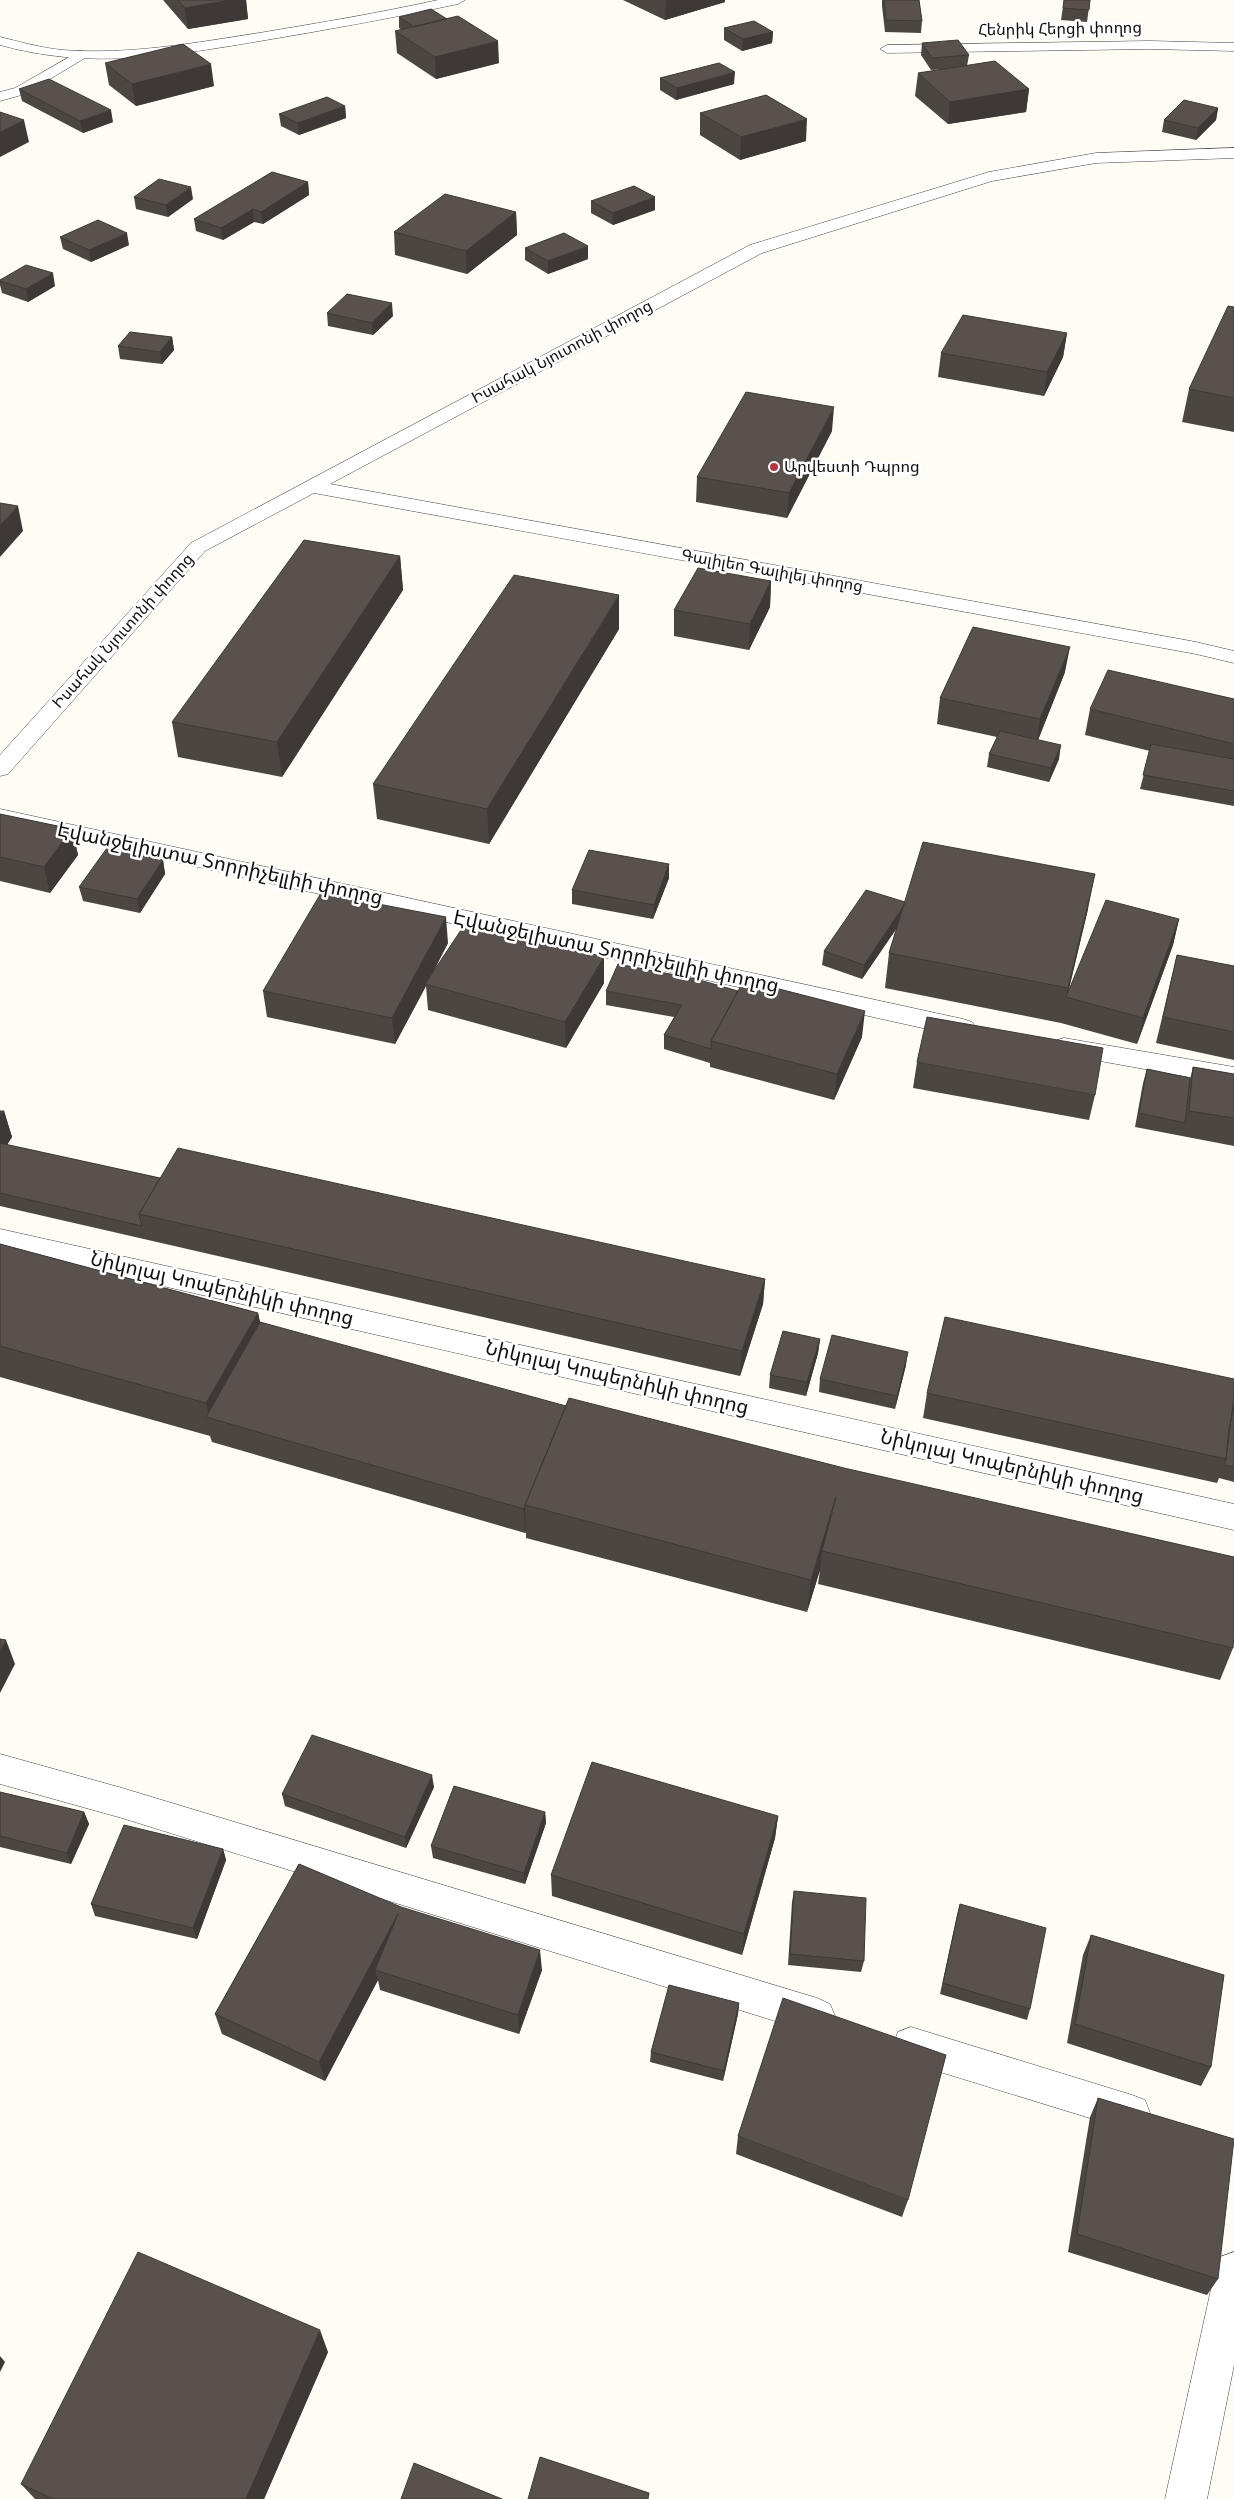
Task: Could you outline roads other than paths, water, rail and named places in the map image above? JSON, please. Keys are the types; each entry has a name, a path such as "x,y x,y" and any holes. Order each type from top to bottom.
{"street":[{"path":"0,40 14,46 80,55 135,55 370,20 458,0"},
{"name":"Հենրիկ Հերցի փողոց","path":"887,49 1150,45 1234,47"},
{"path":"0,97 20,91 80,55"},
{"name":"Իսահակ Նյուտոնի փողոց","path":"0,769 198,547 756,249 989,177 1096,158 1234,153"},
{"name":"Գալիլեո Գալիլեյ փողոց","path":"310,486 1196,648 1234,658"},
{"name":"Էվանջելիստա Տորրիչելլիի փողոց","path":"0,816 982,1032"},
{"path":"1040,1043 1234,1076"},
{"name":"Նիկոլայ Կոպերնիկի փողոց","path":"0,1239 1234,1517"},
{"path":"0,1769 122,1803 844,2024"},
{"path":"882,2036 1158,2121"},
{"path":"1186,2499 1234,2271"}],"place":[{"name":"Արվեստի Դպրոց","path":"774,467"}]}
